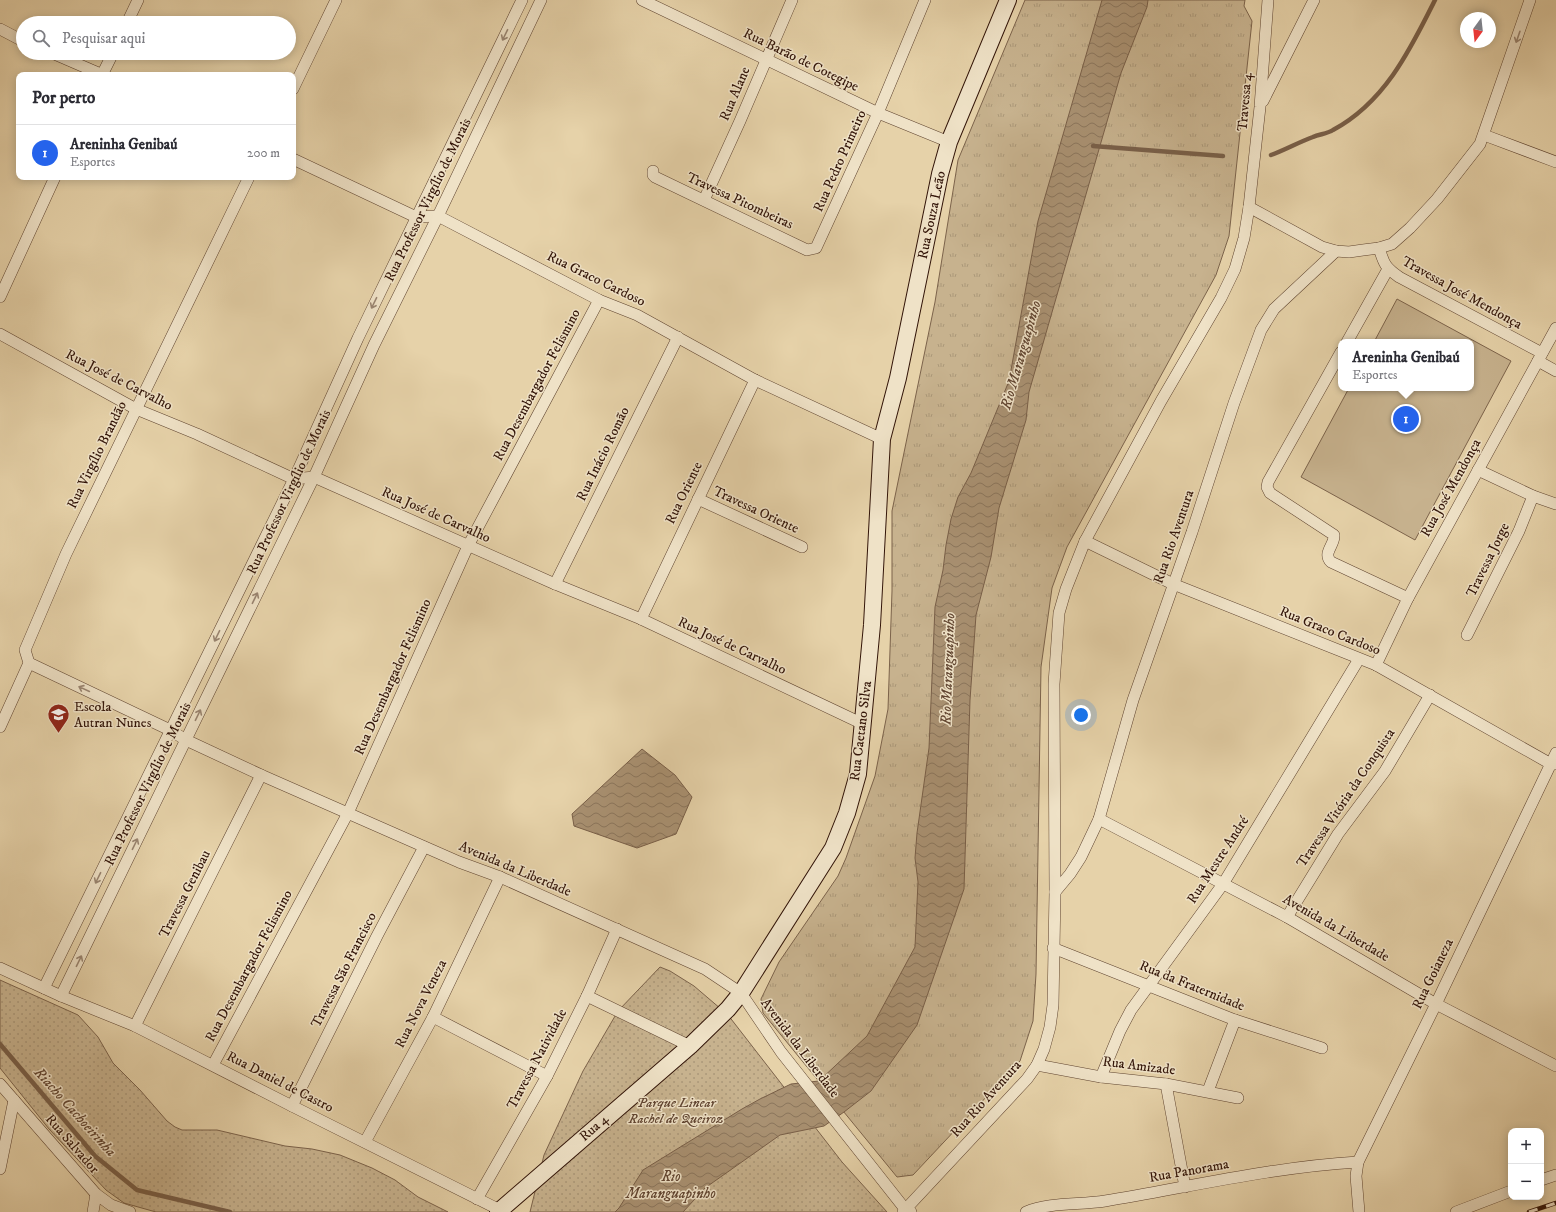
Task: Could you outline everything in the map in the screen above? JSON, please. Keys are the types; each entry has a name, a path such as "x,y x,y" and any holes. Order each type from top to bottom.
{"main road":[{"name":"Rua Souza Leão","path":"882,439 898,378 940,174 949,142 1008,0"},
{"name":"Rua Caetano Silva","path":"741,993 833,848 847,813 858,774 872,625 882,439"},
{"name":"Rua 4","path":"499,1211 690,1046 728,1009 741,993"}],"street":[{"path":"130,16 138,0"},
{"path":"296,83 336,0"},
{"path":"521,0 540,3"},
{"name":"Rua Professor Virgílio de Morais","path":"44,988 294,479 358,338 521,0"},
{"name":"Rua Barão de Cotegipe","path":"642,0 878,113 949,142"},
{"name":"Rua Alane","path":"704,200 792,0"},
{"name":"Rua Pedro Primeiro","path":"819,245 878,113 925,0"},
{"name":"Travessa 4","path":"1249,207 1260,107 1268,0"},
{"path":"1260,107 1314,0"},
{"path":"1249,207 1322,247 1336,251 1349,252 1379,248 1392,244 1419,219 1437,199 1480,144 1530,0"},
{"name":"Rua Professor Virgílio de Morais","path":"61,996 314,476 374,345 438,216 540,3"},
{"path":"0,29 16,37"},
{"path":"68,60 95,72"},
{"path":"104,72 110,60"},
{"path":"1484,136 1556,162"},
{"path":"296,160 416,217 438,216"},
{"name":"Travessa Pitombeiras","path":"653,171 652,175 655,177 807,250 816,248 819,245"},
{"path":"0,297 54,180"},
{"name":"Rua Virgílio Brandão","path":"0,727 29,663 25,650 66,554 248,180"},
{"name":"Rua Rio Aventura","path":"907,1211 1027,1079 1037,1065 1044,1049 1050,1027 1053,1005 1055,892 1054,684 1056,636 1059,613 1066,588 1085,541 1161,401 1221,298 1235,269 1244,238 1249,207"},
{"name":"Rua Graco Cardoso","path":"438,216 599,300 637,315 755,380 882,439"},
{"name":"Travessa José Mendonça","path":"1379,248 1388,269 1399,277 1540,357"},
{"name":"Rua Rio Aventura","path":"1055,892 1070,874 1081,857 1100,819 1133,700 1261,330 1274,309 1336,251"},
{"path":"1349,339 1388,269"},
{"name":"Rua Desembargador Felismino","path":"213,1065 348,813 468,546 599,300"},
{"name":"Rua José Mendonça","path":"1376,665 1408,598 1556,328"},
{"name":"Rua José de Carvalho","path":"0,334 136,409 197,434 294,479"},
{"name":"Rua Inácio Romão","path":"555,584 678,337"},
{"path":"358,338 374,345"},
{"path":"1338,357 1268,482 1267,487 1270,493 1334,535 1334,541 1328,552 1328,557 1331,562 1408,598"},
{"path":"1540,357 1556,370"},
{"name":"Rua Oriente","path":"641,619 755,380"},
{"path":"1478,470 1533,496 1556,504"},
{"path":"294,479 314,476"},
{"name":"Rua José de Carvalho","path":"314,476 468,546 641,619 863,724"},
{"name":"Travessa Jorge","path":"1467,635 1519,531 1533,496"},
{"name":"Travessa Oriente","path":"698,500 802,547"},
{"name":"Rua Graco Cardoso","path":"1085,541 1173,584 1376,665 1554,764"},
{"path":"227,615 243,623"},
{"name":"Rua Mestre André","path":"1101,1077 1120,1031 1131,1010 1223,884 1359,659"},
{"name":"Avenida da Liberdade","path":"29,663 261,775 459,862 500,877 705,969 741,993 781,1052 907,1211"},
{"name":"Travessa Vitória da Conquista","path":"1287,917 1338,834 1385,771 1430,695"},
{"name":"Rua Goianeza","path":"1359,1212 1356,1176 1358,1162 1554,764 1556,753"},
{"name":"Travessa Genibau","path":"135,1026 261,775"},
{"name":"Avenida da Liberdade","path":"1100,819 1287,917 1436,1004 1556,1066"},
{"name":"Travessa São Francisco","path":"292,1106 377,936 424,847"},
{"name":"Rua Nova Veneza","path":"365,1142 433,1017 500,877"},
{"name":"Travessa Natividade","path":"478,1198 547,1076 587,996 617,930"},
{"name":"Rua da Fraternidade","path":"1053,948 1235,1020 1322,1048"},
{"name":"Rua Daniel de Castro","path":"0,968 61,996 135,1026 478,1198 499,1211"},
{"path":"587,996 690,1046"},
{"path":"433,1017 547,1076"},
{"path":"1208,1091 1235,1020"},
{"name":"Rua Amizade","path":"1037,1065 1101,1077 1166,1084 1238,1098"},
{"name":"Rua Salvador","path":"0,1084 96,1194 111,1205 130,1212"},
{"path":"1166,1084 1185,1187"},
{"path":"0,1169 14,1100"},
{"name":"Rua Panorama","path":"1026,1212 1043,1207 1102,1201 1318,1164 1358,1162"},
{"path":"1544,1179 1556,1175"},
{"path":"1456,1212 1508,1192"},
{"path":"93,1212 96,1194"}],"green space":[{"path":"1025,0 1245,0 1244,6 1252,21 1229,236 1216,275 1067,547 1052,588 1041,667 1036,974 1033,1021 1020,1061 913,1175 897,1177 763,1013 761,999 779,962 838,876 846,858 875,776 888,709 892,591 892,511 935,302 958,160"},
{"path":"1397,299 1471,339 1376,339"},
{"path":"1474,341 1511,361 1415,540 1301,477 1347,391 1474,391"},
{"name":"Parque Linear Rachel de Queiroz","path":"660,967 670,971 694,986 728,1015 842,1162 887,1212 530,1212 544,1155 583,1071 618,1011"},
{"path":"0,980 78,1015 98,1037 113,1063 140,1090 167,1121 175,1127 182,1130 217,1130 285,1146 312,1149 340,1155 372,1168 395,1180 418,1197 448,1212 156,1212 124,1203 106,1190 49,1129 0,1068"}],"water":[{"name":"Rio Maranguapinho","path":"1102,0 1148,0 1147,7 1121,73 1029,392 1026,420 999,508 991,557 976,615 970,700 964,889 917,1025 871,1091 824,1126 780,1135 705,1188 683,1212 615,1212 643,1170 760,1099 791,1084 819,1081 867,1036 915,947 918,882 915,858 929,748 935,607 943,570 951,519 958,497 971,473 1009,381 1038,221"},
{"path":"642,749 675,775 692,797 676,834 637,848 574,826 572,814"}],"waterway":[{"path":"1271,155 1315,136 1331,131 1367,105 1382,90 1394,73 1416,37 1435,0"},
{"path":"1093,146 1223,156"},
{"name":"Riacho Cachoeirinha","path":"0,1044 95,1156 137,1190 230,1212"}],"railway":[{"path":"1529,1212 1556,1203"}],"place":[{"name":"Areninha Genibaú","path":"1406,419"},
{"name":"Escola Autran Nunes","path":"58,734"}]}
